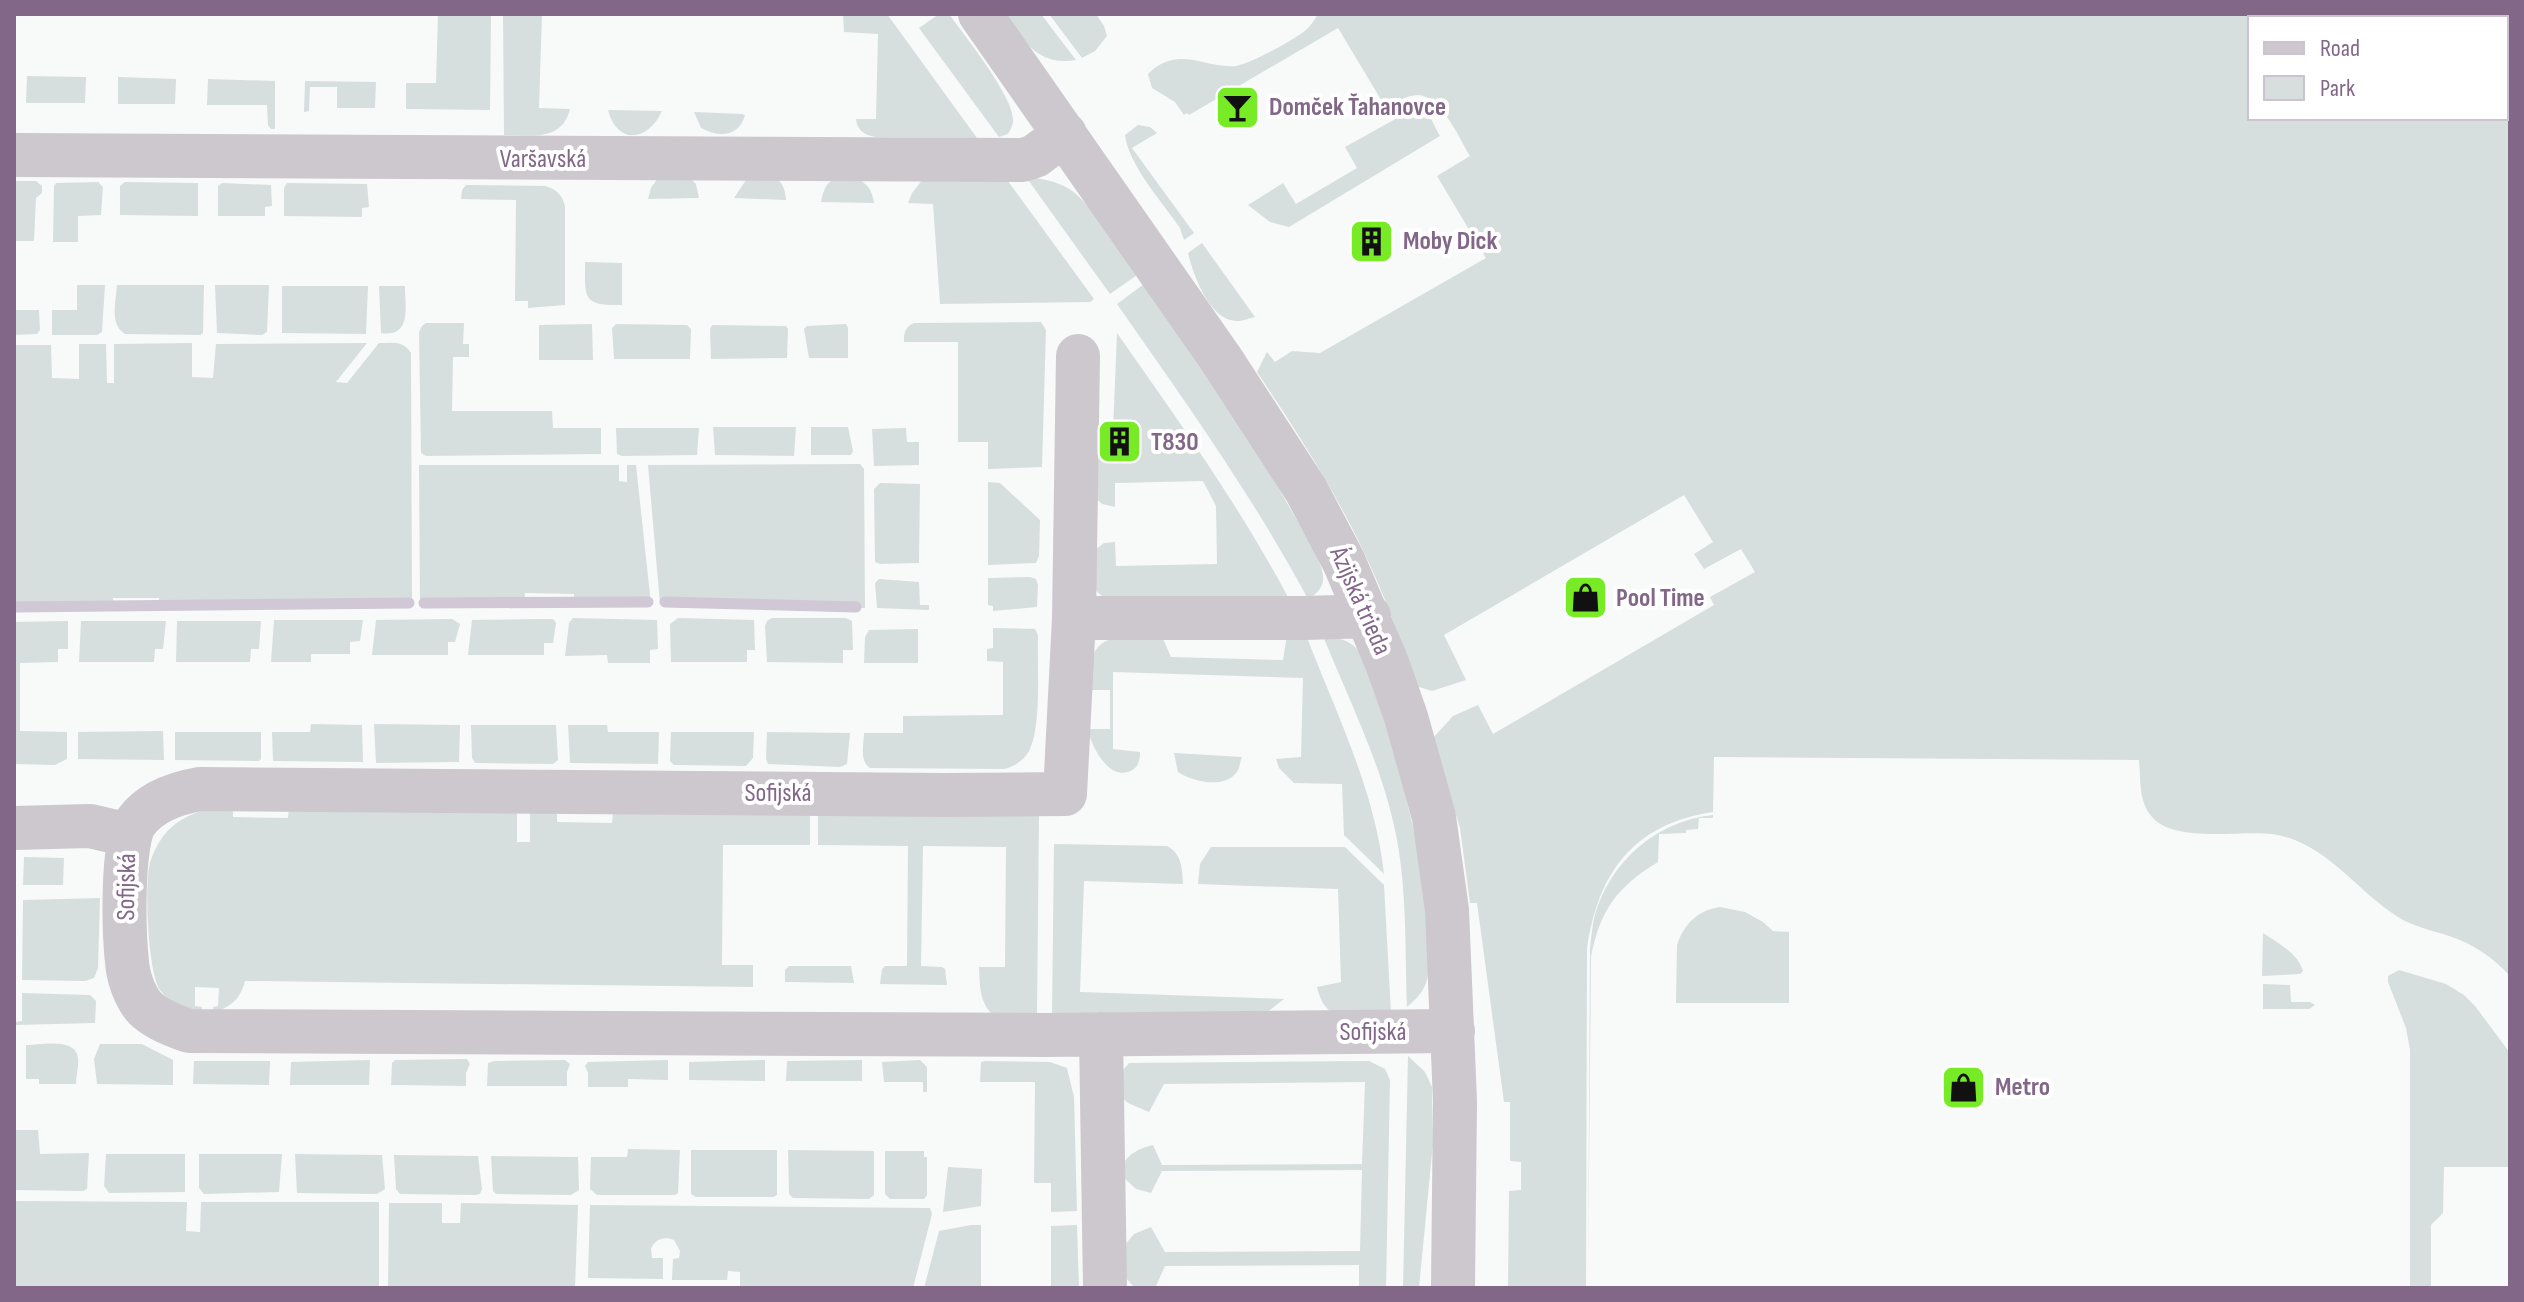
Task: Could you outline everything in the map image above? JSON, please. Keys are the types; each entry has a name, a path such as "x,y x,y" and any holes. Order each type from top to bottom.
{"street":[{"name":"Ázijská trieda","path":"980,14 1274,440 1325,526 1369,616 1406,717 1434,817 1447,910 1455,1101 1453,1288"},
{"name":"Varšavská","path":"14,155 1023,160 1035,156 1065,134"},
{"name":"Sofijská","path":"1078,356 1074,618 1065,794 200,789 167,797 148,809 129,835 125,866 127,963 130,979 145,1008 173,1026 189,1031 1101,1034 1453,1031"},
{"path":"1074,618 1369,616"},
{"path":"14,828 90,826 129,835"},
{"path":"1101,1034 1105,1288"}],"green space":[{"path":"438,14 491,14 490,110 406,109 406,83 436,83"},
{"path":"503,14 542,14 539,108 570,109 566,120 553,132 504,135"},
{"path":"843,14 887,14 977,138 875,137 862,131 856,119 876,119 878,34 844,32"},
{"path":"939,14 949,14 998,83 1012,112 1013,122 1008,134 999,137 919,28"},
{"path":"1003,14 1041,14 1076,60 1063,61 1042,55 1025,42"},
{"path":"1049,14 1096,14 1107,36 1095,51 1082,58"},
{"path":"1318,14 2510,14 2510,976 2474,947 2398,917 2324,857 2291,839 2259,833 2192,833 2163,826 2145,805 2139,760 1714,757 1713,812 1685,818 1661,828 1624,856 1600,897 1592,922 1587,949 1586,1288 1508,1288 1509,1191 1521,1190 1521,1162 1510,1161 1510,1102 1504,1102 1477,903 1470,903 1460,828 1433,738 1453,716 1478,705 1493,734 1714,605 1710,597 1755,572 1741,549 1704,569 1694,554 1713,542 1684,495 1444,635 1466,680 1432,691 1416,686 1385,599 1350,525 1257,372 1267,352 1275,362 1292,351 1320,353 1486,258 1437,176 1470,156 1448,118 1425,96 1408,97 1386,108 1338,28 1189,115 1184,115 1175,102 1152,88 1148,74 1159,65 1181,59 1236,66 1262,56 1307,29"},
{"path":"27,76 86,77 85,103 26,103"},
{"path":"118,77 176,79 175,104 118,104"},
{"path":"208,79 275,81 275,129 268,125 267,105 207,105"},
{"path":"305,81 376,82 375,108 337,108 337,87 310,87 309,111 304,112"},
{"path":"1417,107 1428,114 1440,136 1289,227 1270,222 1248,205 1283,183 1296,204 1357,168 1345,147"},
{"path":"608,110 662,111 649,129 633,135 618,129"},
{"path":"694,112 745,115 738,128 721,134 701,128"},
{"path":"1138,125 1150,127 1157,133 1132,148 1194,233 1184,240 1180,228 1156,196 1128,147 1125,135"},
{"path":"774,176 783,186 786,200 734,198 746,180"},
{"path":"854,177 868,187 874,203 821,202 825,188 831,181"},
{"path":"1005,177 1094,299 1090,302 940,304 933,204 908,203 912,193 923,179"},
{"path":"1026,177 1054,182 1077,195 1096,216 1137,275 1110,294"},
{"path":"658,178 690,178 696,184 699,198 648,199"},
{"path":"14,181 36,181 42,186 42,193 36,198 34,241 14,241"},
{"path":"98,182 103,187 101,215 78,216 78,242 53,242 56,183"},
{"path":"125,182 198,183 198,216 120,215 120,186"},
{"path":"222,183 271,185 272,206 265,207 265,216 218,216 218,186"},
{"path":"287,183 367,184 369,207 362,208 362,217 284,216 284,188"},
{"path":"466,185 545,186 560,195 565,206 565,305 528,308 528,301 515,301 516,200 461,199"},
{"path":"1202,243 1255,317 1238,321 1226,319 1210,305 1198,283 1188,253"},
{"path":"585,262 622,263 622,305 599,304 588,297"},
{"path":"1144,284 1250,438 1315,552 1323,578 1320,589 1308,599 1241,485 1117,304"},
{"path":"77,285 105,285 102,332 97,335 52,335 52,310 77,310"},
{"path":"117,285 204,285 203,333 125,334 115,319"},
{"path":"215,285 269,285 267,332 262,335 217,333"},
{"path":"282,286 368,286 366,334 282,333"},
{"path":"379,286 405,286 405,319 398,331 381,333"},
{"path":"14,310 39,310 40,330 37,334 14,335"},
{"path":"1041,322 1046,330 1042,467 988,469 988,442 958,442 958,342 904,342 904,335 914,323"},
{"path":"426,323 464,323 463,344 469,344 469,357 453,357 452,411 552,411 553,428 601,428 601,454 426,456 421,453 419,332"},
{"path":"592,324 593,360 539,360 539,325"},
{"path":"616,324 687,325 691,329 690,359 614,359 612,328"},
{"path":"846,324 848,358 809,358 804,329 807,326"},
{"path":"712,325 786,326 787,358 711,359"},
{"path":"1117,333 1229,496 1289,599 1115,600 1102,596 1094,589 1096,549 1104,543 1115,542 1116,566 1217,564 1216,506 1203,481 1115,483 1115,507 1102,504 1093,496 1096,463 1106,456 1127,452 1127,432 1113,431"},
{"path":"192,343 192,377 213,378 216,344 367,343 336,382 347,383 379,343 397,343 408,349 411,353 412,605 160,607 159,598 113,598 113,608 14,609 14,345 51,345 52,378 79,379 79,344 106,344 107,383 114,383 114,344"},
{"path":"713,427 796,427 794,456 715,455"},
{"path":"811,427 848,427 853,451 851,455 811,455"},
{"path":"616,428 699,428 697,455 622,456 617,454"},
{"path":"906,428 907,442 919,442 919,465 874,466 872,429"},
{"path":"860,464 864,469 865,608 660,604 648,465"},
{"path":"419,465 619,465 619,481 627,482 627,465 636,465 651,604 574,605 574,594 525,593 524,605 420,605"},
{"path":"988,482 1000,483 1040,520 1036,563 988,565"},
{"path":"880,483 920,484 919,563 875,562 874,489"},
{"path":"988,578 1036,579 1038,585 1037,607 993,611 993,606 988,605"},
{"path":"879,579 919,582 920,605 929,605 929,610 877,608 875,583"},
{"path":"573,618 657,620 658,649 650,650 650,663 608,663 607,655 565,656 569,623"},
{"path":"678,618 754,620 755,650 747,650 747,662 671,662 670,624"},
{"path":"772,618 846,618 852,621 853,650 843,650 843,663 767,662 765,626"},
{"path":"452,619 460,624 455,642 448,642 448,655 372,655 376,620"},
{"path":"553,619 556,623 553,643 544,643 544,655 468,655 472,620"},
{"path":"274,620 363,620 360,641 350,642 350,654 311,654 311,662 271,662"},
{"path":"68,621 68,649 58,649 58,662 20,663 20,731 67,732 67,759 55,765 14,764 14,622"},
{"path":"81,621 166,621 163,649 155,649 154,662 79,662"},
{"path":"177,621 261,621 259,649 251,649 250,662 176,662"},
{"path":"993,628 1035,629 1038,635 1036,727 1024,758 1004,769 870,768 864,761 864,733 903,733 903,716 1003,715 1003,662 987,661 987,649 993,648"},
{"path":"918,629 918,663 864,663 865,637 869,630"},
{"path":"1161,634 1171,657 1283,660 1287,635 1306,635 1363,782 1384,874 1344,835 1342,784 1294,783 1279,768 1276,759 1301,757 1303,678 1113,672 1113,749 1140,752 1140,755 1136,767 1120,773 1101,759 1087,729 1110,729 1110,690 1086,690 1092,656 1106,641"},
{"path":"1323,636 1350,643 1362,656 1375,687 1414,830 1426,908 1429,965 1424,987 1407,1007 1405,923 1397,840 1384,788"},
{"path":"311,724 362,725 363,762 273,761 272,732 310,732"},
{"path":"374,724 460,725 459,762 376,763"},
{"path":"471,725 556,725 558,760 553,764 475,763 472,758"},
{"path":"568,725 607,725 608,732 659,732 658,764 570,763"},
{"path":"163,731 164,760 78,759 78,732"},
{"path":"175,732 261,732 261,759 175,760"},
{"path":"671,732 754,732 753,758 746,766 674,765 670,761"},
{"path":"767,732 850,733 847,764 840,767 768,764"},
{"path":"1174,753 1242,757 1233,776 1210,782 1192,779 1178,772"},
{"path":"216,806 233,806 233,817 288,818 289,807 517,811 517,842 530,842 530,811 557,812 557,822 612,823 613,812 810,812 810,845 723,845 722,965 753,965 753,987 245,981 234,1002 214,1013 213,1007 218,1006 219,988 195,987 195,1006 202,1007 202,1013 173,1002 164,995 156,981 148,928 148,874 156,849 171,828 192,815"},
{"path":"818,813 1039,815 1037,1015 991,1013 981,992 979,967 1005,967 1006,847 923,846 921,966 945,969 947,985 880,984 885,966 907,966 908,846 818,845"},
{"path":"1713,815 1713,818 1699,818 1698,829 1686,830 1686,833 1659,834 1658,862 1612,901 1595,940 1591,957 1588,1288 1590,949 1594,918 1611,879 1638,848 1654,835 1672,826 1692,819"},
{"path":"1054,844 1167,846 1176,853 1181,867 1183,884 1084,881 1080,992 1284,999 1266,1013 1052,1014"},
{"path":"1211,847 1345,847 1384,885 1391,1013 1330,1011 1320,998 1317,987 1341,982 1338,889 1198,884 1200,864"},
{"path":"24,857 64,858 63,885 23,885"},
{"path":"100,898 98,968 94,978 85,981 22,980 23,900"},
{"path":"1720,907 1745,912 1773,931 1789,932 1789,1003 1676,1003 1677,945 1680,937 1699,915"},
{"path":"2263,933 2292,954 2303,971 2300,974 2262,976"},
{"path":"789,966 851,966 854,983 785,982 785,970"},
{"path":"2399,970 2446,984 2464,995 2510,1053 2510,1167 2444,1167 2443,1213 2431,1225 2431,1288 2410,1288 2410,1050 2406,1028 2388,982 2388,976"},
{"path":"2263,984 2290,985 2291,1002 2315,1005 2309,1009 2263,1009"},
{"path":"22,993 90,995 96,1001 95,1023 15,1025 15,1022 22,1021"},
{"path":"100,1044 142,1044 173,1060 173,1085 97,1084 94,1059"},
{"path":"26,1045 71,1047 78,1058 76,1084 39,1084 39,1079 26,1079"},
{"path":"1408,1056 1425,1072 1432,1087 1433,1143 1419,1288 1403,1288"},
{"path":"467,1059 470,1064 466,1086 391,1085 392,1063 395,1060"},
{"path":"370,1060 369,1085 290,1085 291,1062"},
{"path":"565,1060 570,1064 567,1086 487,1086 488,1063 494,1061"},
{"path":"668,1060 668,1080 628,1079 628,1087 588,1087 585,1066 588,1062"},
{"path":"765,1060 765,1081 689,1080 689,1062"},
{"path":"862,1060 862,1081 786,1081 787,1061"},
{"path":"920,1060 927,1067 927,1092 923,1092 923,1082 884,1082 882,1062"},
{"path":"194,1061 270,1061 269,1085 193,1084"},
{"path":"1369,1061 1385,1069 1390,1080 1386,1288 1359,1288 1359,1265 1165,1266 1155,1288 1135,1288 1125,1277 1124,1246 1134,1234 1151,1227 1165,1252 1360,1251 1362,1170 1162,1171 1151,1193 1136,1189 1120,1174 1124,1162 1132,1154 1153,1145 1162,1165 1362,1164 1365,1082 1164,1084 1149,1112 1128,1103 1119,1095 1123,1070 1129,1063"},
{"path":"981,1062 1050,1062 1067,1068 1074,1097 1077,1211 1051,1212 1051,1183 1034,1183 1035,1082 980,1082"},
{"path":"14,1130 38,1130 40,1154 89,1153 87,1189 14,1190"},
{"path":"628,1149 680,1150 678,1193 597,1195 590,1189 591,1157 627,1157"},
{"path":"691,1150 777,1150 777,1195 696,1197 691,1194"},
{"path":"788,1150 874,1151 874,1195 869,1199 793,1198 789,1194"},
{"path":"885,1151 924,1151 924,1157 927,1157 927,1195 924,1199 890,1199 885,1194"},
{"path":"106,1154 185,1154 185,1192 109,1193 104,1186"},
{"path":"199,1154 282,1154 279,1192 204,1194 199,1188"},
{"path":"295,1154 382,1155 385,1189 377,1194 297,1193"},
{"path":"394,1155 478,1156 480,1194 400,1194 396,1189"},
{"path":"491,1156 578,1157 579,1190 571,1195 496,1194 493,1191"},
{"path":"948,1167 982,1169 981,1206 943,1212"},
{"path":"14,1201 187,1202 186,1231 200,1232 201,1202 379,1202 379,1288 14,1288"},
{"path":"389,1203 442,1203 442,1223 460,1223 461,1203 578,1205 575,1288 388,1288"},
{"path":"590,1205 930,1208 932,1214 913,1288 740,1288 740,1272 728,1271 727,1280 672,1280 673,1259 679,1258 680,1251 674,1240 667,1238 657,1241 651,1249 652,1258 663,1258 663,1279 588,1278"},
{"path":"981,1225 981,1288 924,1288 939,1231"},
{"path":"1077,1225 1079,1288 1051,1288 1051,1226"}],"waterway":[{"path":"424,603 648,602"},
{"path":"665,602 856,607"},
{"path":"14,607 409,603"}],"place":[{"name":"Domček Ťahanovce","path":"1238,107"},
{"name":"Moby Dick","path":"1372,241"},
{"name":"T830","path":"1120,442"},
{"name":"Pool Time","path":"1585,598"},
{"name":"Metro","path":"1964,1087"}]}
